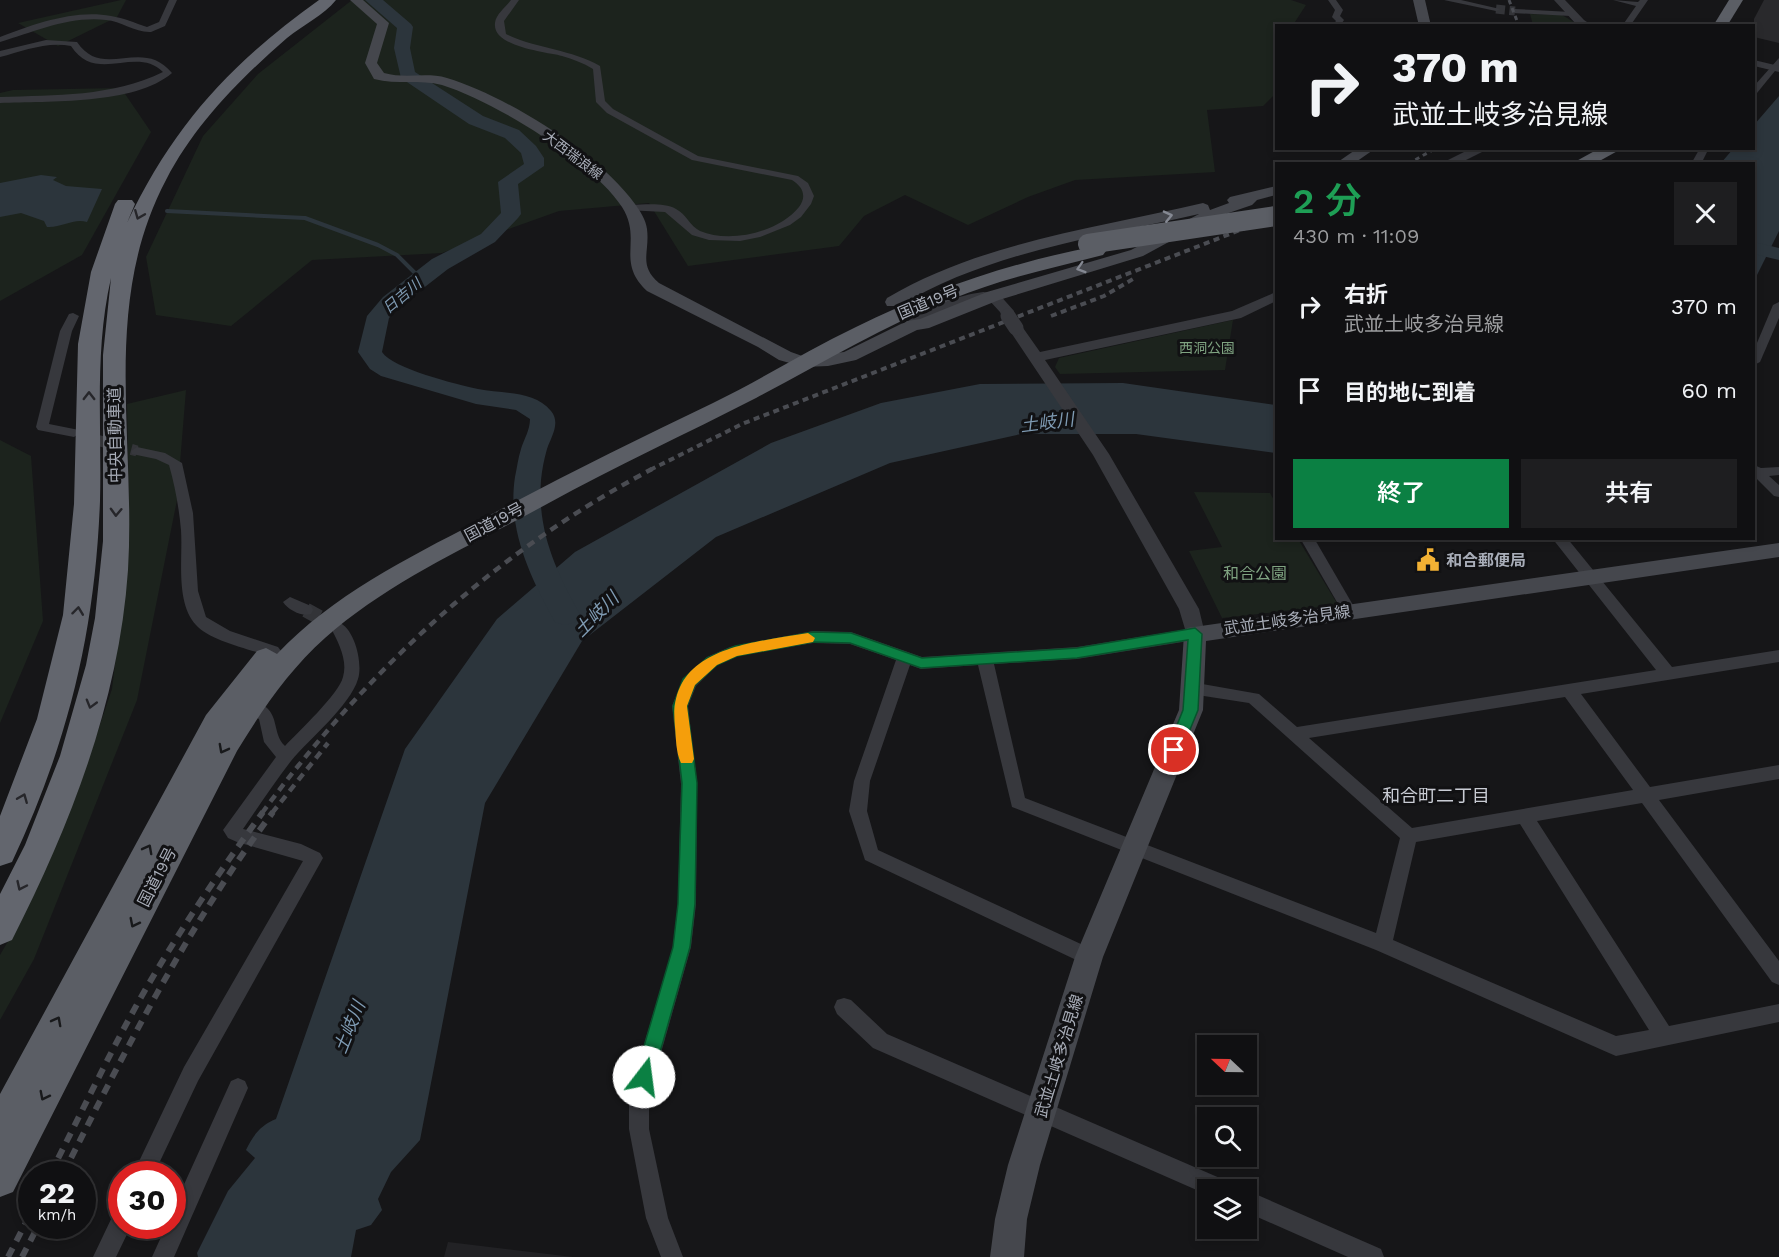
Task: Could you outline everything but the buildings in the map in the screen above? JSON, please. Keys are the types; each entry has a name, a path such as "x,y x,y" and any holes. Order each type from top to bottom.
{"highway":[{"path":"1721,24 1736,0"},
{"path":"1737,24 1751,0"},
{"name":"中央自動車道","path":"0,852 42,753 60,695 75,633 81,578 88,444 89,345 96,293 108,244 131,190 171,130 234,60 312,6"},
{"name":"中央自動車道","path":"0,929 51,822 78,749 95,689 108,629 114,571 117,476 115,321 124,264 136,221 163,165 215,97 312,6"},
{"path":"1586,162 1622,151"},
{"path":"1608,162 1622,151"},
{"name":"国道19号","path":"0,1128 216,723 238,691 273,651 314,613 368,577 546,488 737,399 795,359 893,302 975,273 1092,247 1275,216"},
{"name":"国道19号","path":"795,359 957,289 1092,247 1275,225"},
{"name":"国道19号","path":"0,1179 226,743 250,706 284,662 329,620 379,586 505,510"}],"main road":[{"name":"大西瑞浪線","path":"356,0 383,23 372,57 373,68 380,76 397,80 427,78 452,84 525,120 597,171 630,208 639,227 638,271 643,279 653,287 795,359"},
{"path":"1419,0 1425,24"},
{"path":"1345,162 1366,150"},
{"path":"893,302 910,291 1002,256 1088,232 1123,227 1275,191"},
{"path":"795,359 828,361 850,356 913,325 923,324 993,296 1137,253 1206,216 1250,199"},
{"path":"1123,227 1132,227 1152,240 1153,245"},
{"name":"武並土岐多治見線","path":"1006,1257 1011,1219 1024,1165 1089,957 1191,710 1195,634 1779,550"}],"street":[{"path":"0,40 30,30 91,17 123,21 148,30 162,24 173,0"},
{"path":"515,0 500,17 499,25 503,36 520,43 575,56 597,68 601,102 610,111 687,156 795,178 807,187 809,194 807,204 780,225 756,235 729,239 694,232 671,211 630,208"},
{"path":"1332,0 1339,10 1336,17 1340,20 1337,24"},
{"path":"1448,0 1496,9"},
{"path":"1559,0 1571,14 1585,24"},
{"path":"1617,0 1642,3 1627,24"},
{"path":"1515,11 1571,14"},
{"path":"0,54 49,42 65,42 74,44 83,59 100,62 143,60 158,63 168,73 119,93 64,99 0,100"},
{"path":"1755,63 1777,67"},
{"path":"1755,90 1777,67"},
{"path":"1451,162 1479,150"},
{"path":"672,1257 657,1218 643,1151 639,1129 639,1095 682,947 687,904 689,783 680,706 688,682 712,661 735,651 813,637 851,638 921,663 1077,653 1195,634 1189,609 1101,454 1010,319 1007,311 993,296 973,296 957,301 918,320 913,325"},
{"path":"1036,357 1236,315 1274,300"},
{"path":"1755,360 1779,305"},
{"path":"958,310 977,306 1010,319"},
{"path":"73,315 66,331 42,427 74,434"},
{"path":"137,451 160,456 175,463 181,483 189,532 194,606 201,621 218,631 273,651"},
{"path":"1756,471 1779,471"},
{"path":"1756,471 1779,493"},
{"path":"1308,540 1350,612"},
{"path":"1561,540 1668,674"},
{"path":"290,602 306,610"},
{"path":"149,1161 191,1074 314,858 301,852 243,837 232,830 285,756 336,700 351,678 350,653 345,636 338,628"},
{"path":"1295,734 1779,656"},
{"path":"905,657 862,782 858,811 871,855 1089,957"},
{"path":"985,660 1018,802 1383,944 1616,1046 1779,1013"},
{"path":"1191,688 1253,698 1409,836"},
{"path":"1569,690 1779,976"},
{"path":"250,706 260,708 266,715 269,723 269,741 274,750 285,756"},
{"path":"1409,836 1779,772"},
{"path":"1524,816 1664,1035"},
{"path":"1383,944 1409,836"},
{"path":"844,1007 880,1041 1197,1179"},
{"path":"163,1257 238,1088"},
{"path":"1257,1206 1372,1257"},
{"path":"104,1257 113,1239"}],"shaded area":[{"path":"448,1242 573,1257 444,1257"}],"green space":[{"path":"126,0 117,17 58,46 18,23"},
{"path":"352,0 1291,0 1306,5 1294,24 1275,24 1275,94 1263,106 1207,110 1215,172 1075,180 1028,197 968,225 905,195 864,216 839,246 688,266 649,203 559,211 442,253 312,260 231,326 156,315 146,257 203,136 258,74"},
{"path":"1530,14 1562,15 1577,24 1533,24"},
{"path":"121,88 151,132 82,255 0,301 0,93 13,90"},
{"name":"西洞公園","path":"1233,320 1225,370 1060,374 1055,367 1059,358"},
{"path":"186,390 177,500 137,700 34,959 0,1020 0,955 21,919 76,796 112,689 124,590 129,507 127,404"},
{"path":"0,440 31,456 43,621 0,723"},
{"name":"和合公園","path":"1194,492 1270,493 1275,502 1275,540 1299,540 1338,605 1222,618 1189,551 1222,547"}],"water":[{"path":"1779,96 1779,231 1755,279 1755,162 1722,162 1732,150 1755,150 1755,124"},
{"path":"41,175 57,177 53,180 66,186 102,189 87,222 77,221 47,227 44,221 21,213 0,217 0,183"},
{"name":"土岐川","path":"1123,383 1275,405 1275,453 1136,434 1021,434 890,463 716,537 582,641 485,803 420,1140 391,1172 378,1199 382,1210 371,1225 356,1230 351,1257 198,1257 197,1253 228,1191 255,1158 246,1150 262,1127 276,1119 405,749 497,619 575,552 771,443 881,403 980,384"}],"waterway":[{"name":"日吉川","path":"373,0 405,27 402,48 407,74 476,120 512,134 529,150 534,158 534,166 508,182 511,214 488,238 440,264 391,302 378,316 370,352 378,364 390,371 476,396 523,403 543,417 543,426 533,451 528,480 526,515 545,578 565,614"},
{"path":"167,211 305,218 378,245 397,255 421,279"},
{"path":"1755,248 1779,254"}],"tunnel":[{"path":"1496,9 1515,11"},
{"path":"82,436 137,451"},
{"path":"306,610 335,626"}],"railway":[{"path":"1509,0 1518,24"},
{"path":"1412,162 1432,150"},
{"path":"652,469 742,424 1275,216"},
{"path":"1051,316 1104,296 1133,279"},
{"path":"262,813 345,711 437,618 540,538 594,502 652,469"},
{"path":"272,813 328,743"},
{"path":"57,1161 154,975 230,857 263,812"},
{"path":"70,1161 135,1034 186,943 242,855 273,812"},
{"path":"8,1257 18,1238"},
{"path":"22,1257 31,1239"}],"slow traffic":[{"path":"686,759 680,706 688,682 712,661 735,651 808,638"}],"place":[{"name":"和合郵便局","path":"1428,560"}],"district":[{"name":"和合町二丁目","path":"1436,795"}],"route":[{"path":"644,1077 682,947 687,904 689,783 680,706 688,682 712,661 735,651 813,637 851,638 921,663 1077,653 1195,634 1191,710 1174,750"}]}
